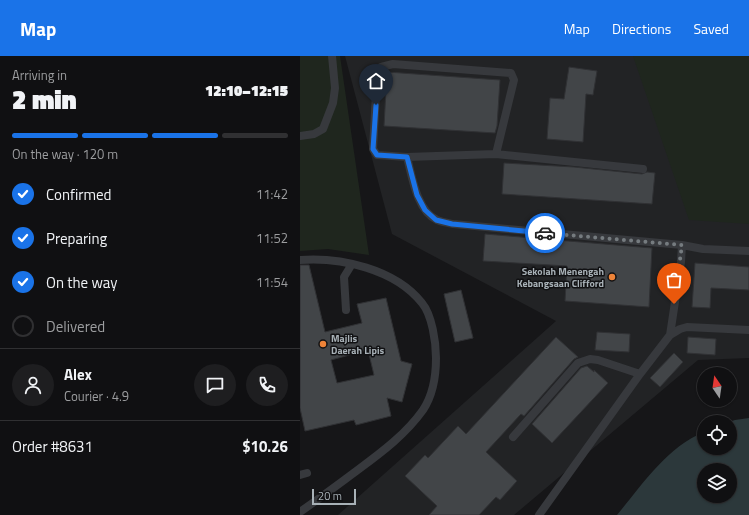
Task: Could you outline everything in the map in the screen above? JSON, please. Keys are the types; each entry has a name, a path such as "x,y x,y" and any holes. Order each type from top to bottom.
{"lane":[{"path":"300,136 314,134 323,129 333,103 335,88 332,56"},
{"path":"496,154 514,80 511,73 393,64 381,68 378,76 373,149 377,155 407,157 496,154 643,169"},
{"path":"407,157 417,195 425,210 436,220 452,224 682,245 703,249 749,251"},
{"path":"670,335 682,245"},
{"path":"300,260 335,260 388,276 412,292 423,304 432,325 436,345 436,368 433,386 424,408 408,429 383,452 300,512"},
{"path":"346,310 344,277 352,264"},
{"path":"538,515 670,335 687,327 749,330"},
{"path":"512,438 578,363 590,359 598,360 640,374"}],"shaded area":[{"path":"300,56 340,56 369,255 328,249 300,251"},
{"name":"Sekolah Menengah Kebangsaan Clifford","path":"345,56 749,56 749,358 698,360 514,515 338,515 556,321 392,234"},
{"path":"633,56 749,56 749,224 689,220"},
{"path":"749,418 749,515 617,515 656,468 678,447 697,436 697,455 737,455 737,420"}],"building":[{"path":"569,67 597,71 593,95 586,94 583,142 547,139 550,98 564,99"},
{"path":"387,72 500,80 497,126 495,133 384,126"},
{"path":"504,163 574,167 642,174 647,172 655,173 652,204 502,194"},
{"path":"485,234 652,248 649,307 565,301 567,266 483,261"},
{"path":"695,263 749,267 749,290 711,288 710,308 692,307"},
{"path":"300,265 309,265 325,332 362,323 357,304 386,298 401,361 412,364 402,402 387,398 391,416 356,425 354,420 305,431 300,408","holes":["368,350 374,375 337,383 331,360"]},
{"path":"461,290 473,338 455,342 444,294"},
{"path":"597,332 630,334 629,352 595,350"},
{"path":"556,337 578,357 574,359 524,416 521,414 486,452 517,481 500,500 496,497 479,515 429,515 437,506 405,476 425,455 428,458 458,426 466,434"},
{"path":"688,337 716,339 715,355 687,353"},
{"path":"674,353 683,362 660,387 650,378"},
{"path":"587,366 594,372 594,370 608,383 552,443 532,424 581,368"}],"way so far":[{"path":"545,233 682,245 681,262 674,304"}],"place":[{"name":"Sekolah Menengah Kebangsaan Clifford","path":"612,277"},
{"name":"Majlis Daerah Lipis","path":"323,344"}],"route":[{"path":"376,105 373,149 377,155 407,157 417,195 425,210 436,220 452,224 545,233"}]}
